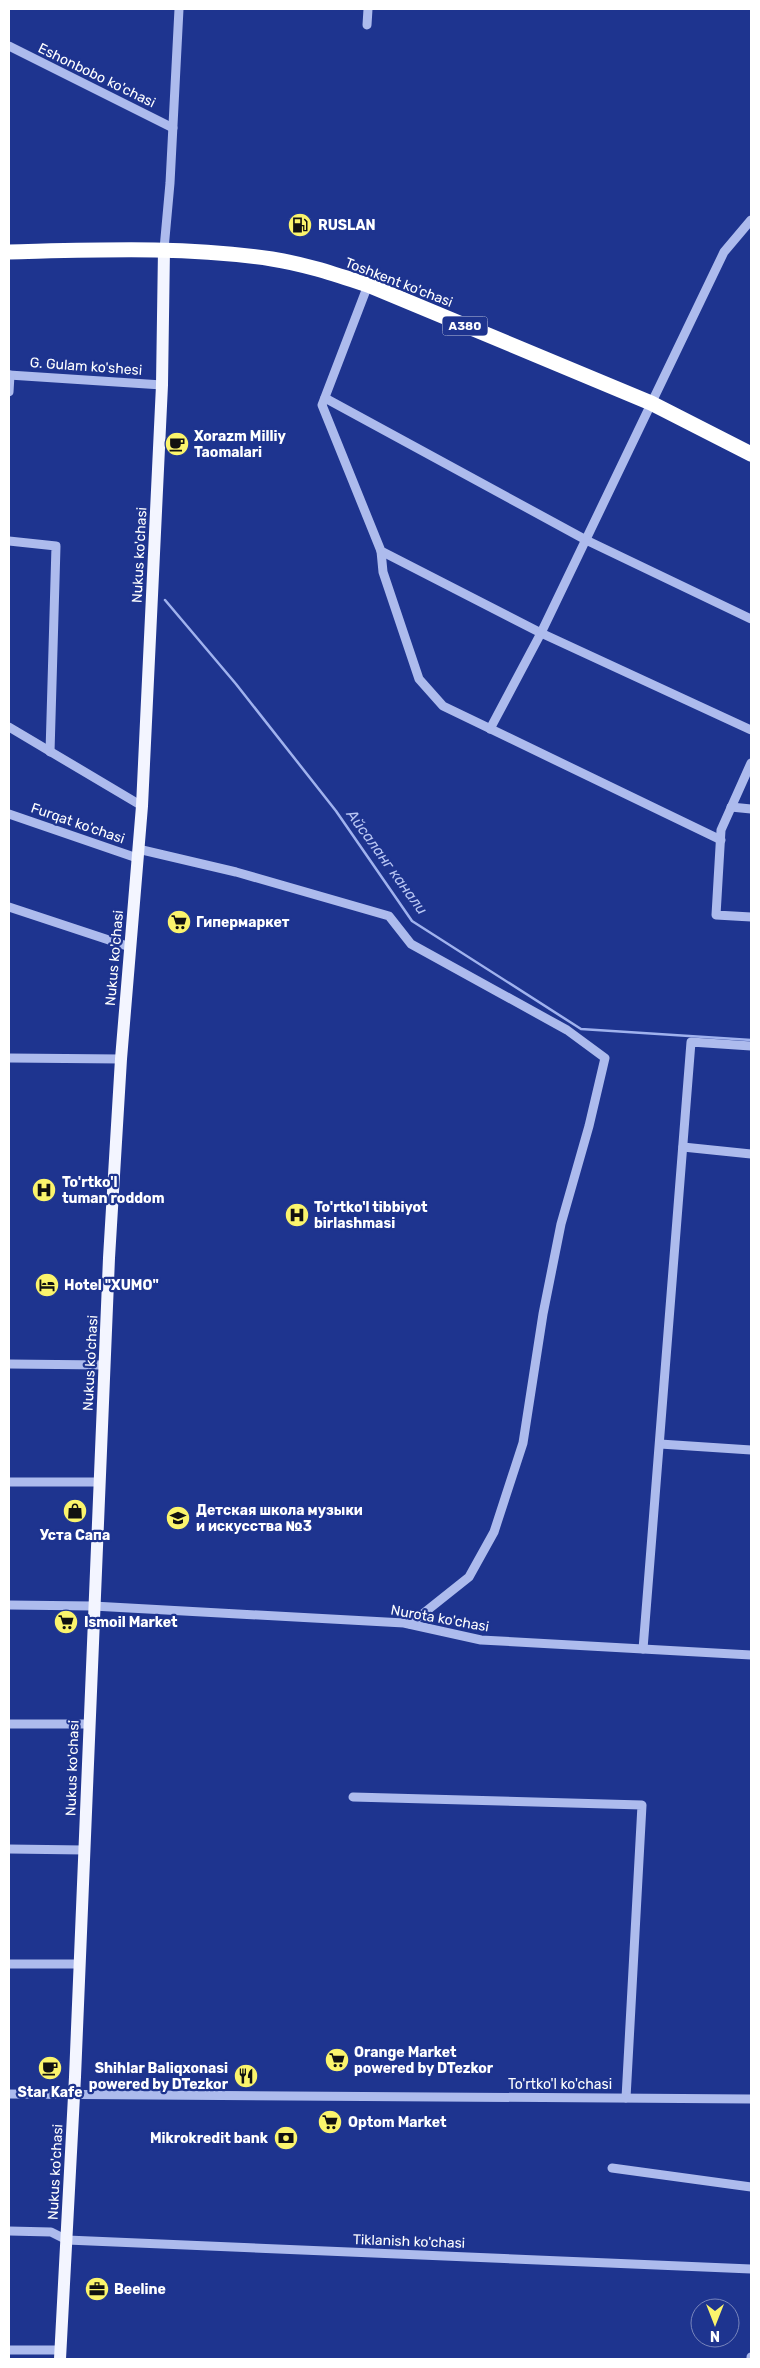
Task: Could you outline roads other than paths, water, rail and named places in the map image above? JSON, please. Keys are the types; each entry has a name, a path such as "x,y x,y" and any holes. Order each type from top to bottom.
{"highway":[{"name":"Toshkent ko'chasi","path":"9,252 164,249 273,259 368,285 651,403 751,454"}],"main road":[{"name":"Nukus ko'chasi","path":"60,2354 80,1964 93,1606 121,1059 142,806 162,385 164,249"}],"street":[{"path":"164,249 180,9"},
{"path":"367,25 368,9"},
{"name":"Eshonbobo ko'chasi","path":"9,46 173,128"},
{"path":"490,729 541,633 724,252 751,220"},
{"path":"368,285 322,405 381,551 383,572 419,679 443,706 721,840"},
{"path":"9,392 10,375"},
{"name":"G. Gulam ko'shesi","path":"10,375 162,385"},
{"path":"325,398 586,540 751,618"},
{"path":"9,541 56,546 50,752"},
{"path":"381,551 541,633 751,730"},
{"path":"9,727 142,806"},
{"path":"751,763 721,830 716,915 751,916"},
{"path":"731,807 751,809"},
{"name":"Furqat ko'chasi","path":"9,814 138,854 236,872 389,916 411,944 567,1030 605,1058 590,1126 561,1224 543,1314 523,1443 494,1532 469,1577 410,1624"},
{"path":"9,907 130,946"},
{"path":"644,1649 691,1042 751,1046"},
{"path":"9,1058 121,1059"},
{"path":"683,1147 751,1154"},
{"path":"9,1364 105,1365"},
{"path":"660,1444 751,1450"},
{"path":"9,1482 99,1482"},
{"name":"Nurota ko'chasi","path":"9,1605 93,1606 410,1624 481,1640 751,1655"},
{"path":"9,1724 89,1724"},
{"path":"353,1796 642,1805 626,2098"},
{"path":"9,1848 84,1850"},
{"path":"9,1964 80,1964"},
{"name":"To'rtko'l ko'chasi","path":"9,2094 751,2099"},
{"path":"612,2168 751,2187"},
{"name":"Tiklanish ko'chasi","path":"9,2232 51,2232 66,2240 751,2269"},
{"path":"9,2350 60,2354"}],"waterway":[{"name":"Айсаланг канали","path":"165,600 236,684 336,811 412,921 581,1029 751,1040"}],"place":[{"name":"RUSLAN","path":"300,225"},
{"name":"Xorazm Milliy Taomalari","path":"177,444"},
{"name":"Гипермаркет","path":"179,922"},
{"name":"To'rtko'l tuman roddom","path":"44,1190"},
{"name":"To'rtko'l tibbiyot birlashmasi","path":"297,1215"},
{"name":"Hotel \"XUMO\"","path":"47,1285"},
{"name":"Уста Сапа","path":"75,1511"},
{"name":"Детская школа музыки и искусства №3","path":"178,1518"},
{"name":"Ismoil Market","path":"66,1622"},
{"name":"Orange Market powered by DTezkor","path":"337,2060"},
{"name":"Star Kafe","path":"50,2068"},
{"name":"Shihlar Baliqxonasi powered by DTezkor","path":"246,2076"},
{"name":"Optom Market","path":"330,2122"},
{"name":"Mikrokredit bank","path":"286,2138"},
{"name":"Beeline","path":"97,2289"}]}
